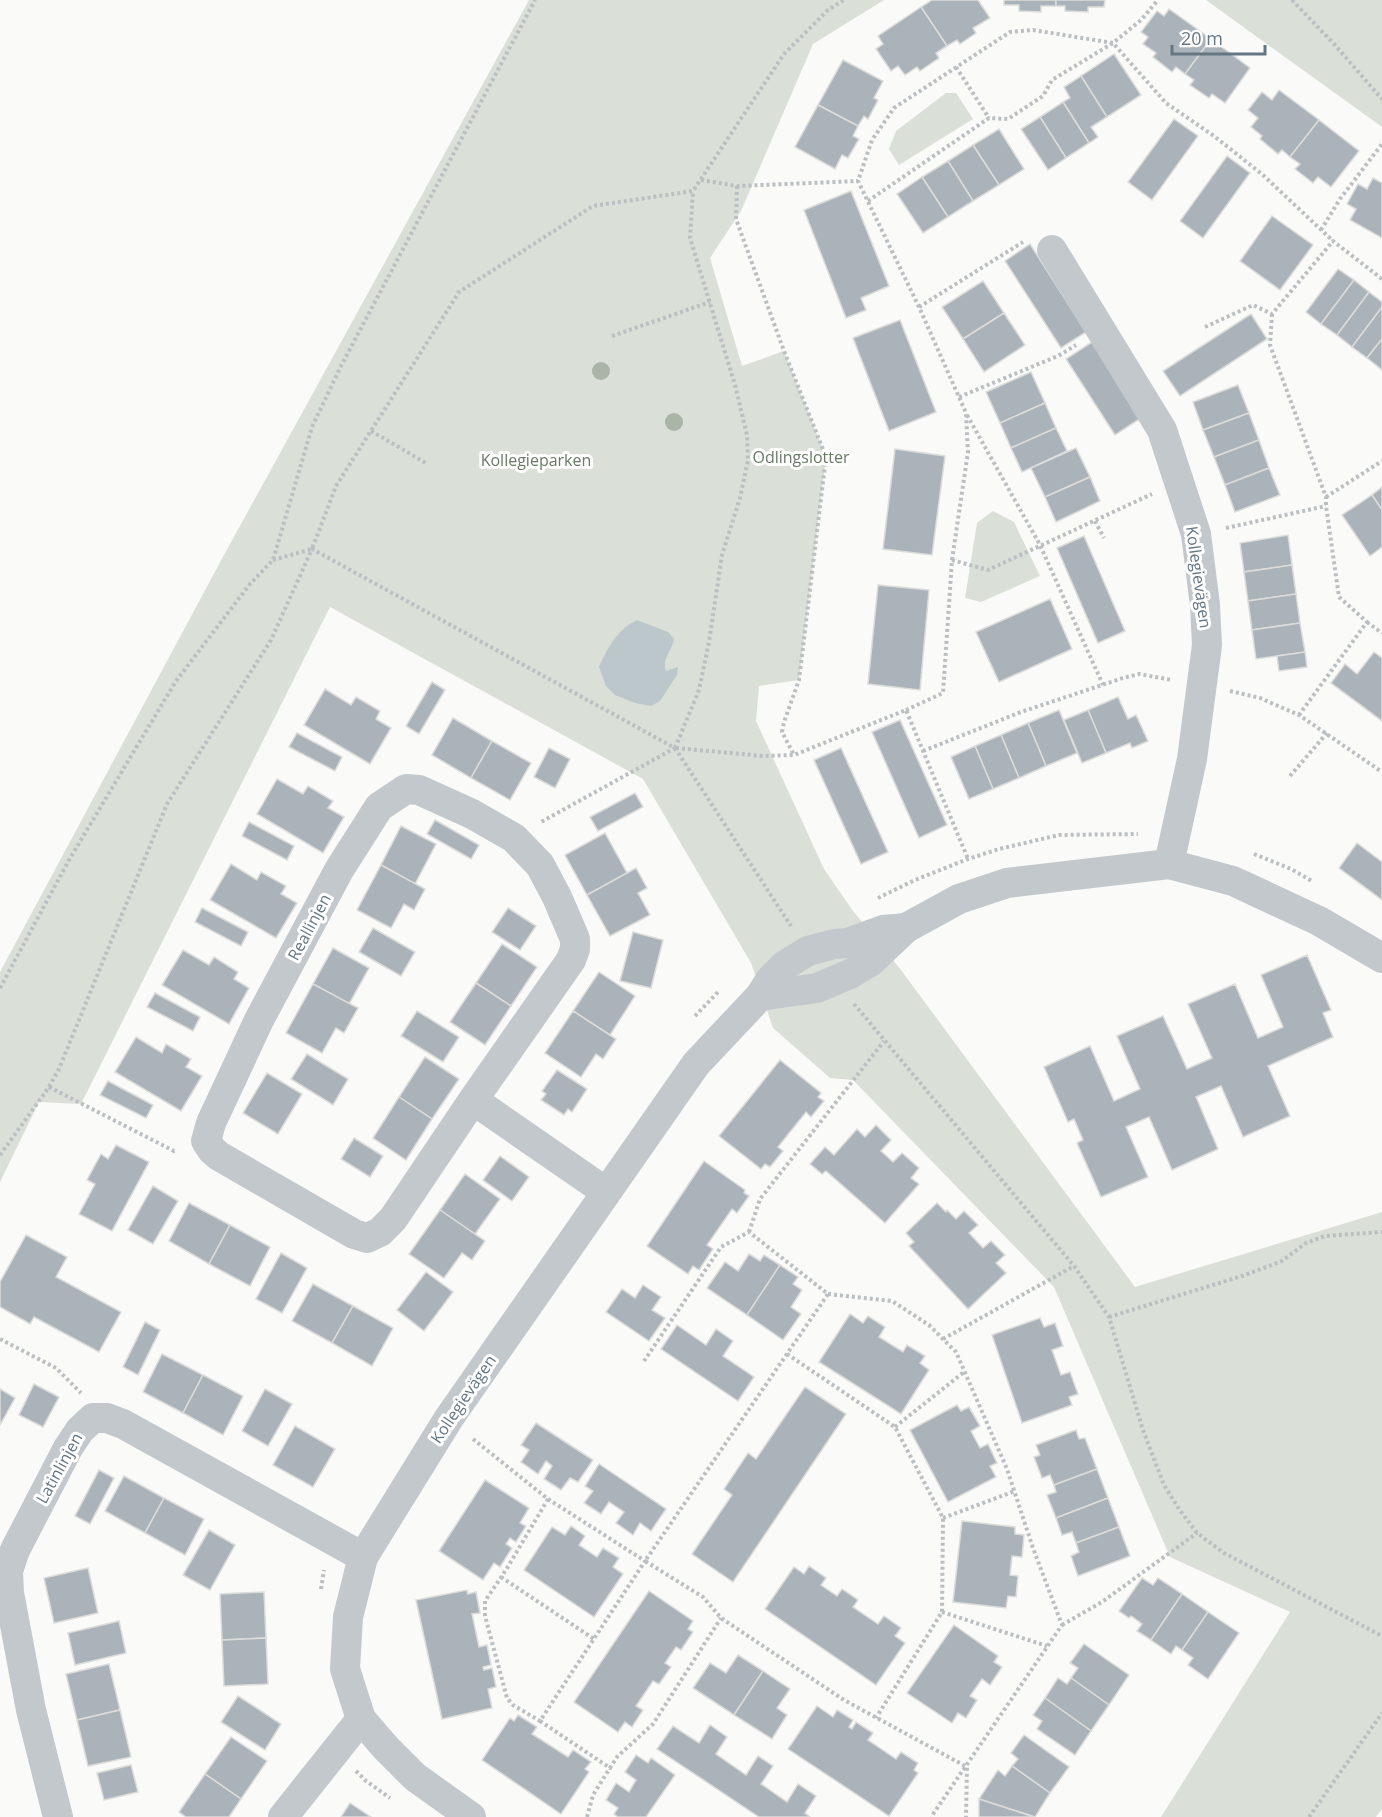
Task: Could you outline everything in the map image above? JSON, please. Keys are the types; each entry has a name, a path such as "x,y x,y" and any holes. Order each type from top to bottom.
{"street":[{"name":"Kollegievägen","path":"1052,250 1162,430 1196,534 1208,645 1192,759 1169,864"},
{"name":"Reallinjen","path":"405,789 419,790 472,814 514,838 540,865 557,897 574,939 575,949 571,960 393,1219 380,1232 367,1238 354,1234 212,1150 206,1141 211,1123 259,1020 339,870 379,807 405,789"},
{"name":"Kollegievägen","path":"760,996 818,988 834,981 870,962 906,928 959,899 1007,883 1169,864 1233,881 1319,921 1382,958"},
{"name":"Kollegievägen","path":"471,1817 415,1777 361,1719 345,1668 348,1617 363,1557 449,1418 696,1064 760,996 771,979 785,965 808,951 847,943 884,930 906,928"},
{"path":"473,1100 606,1192"},
{"name":"Latinlinjen","path":"58,1817 29,1700 9,1593 8,1571 15,1550 68,1448 80,1430 93,1418 107,1418 123,1424 363,1557"},
{"path":"283,1817 361,1719"}],"path":[{"path":"0,988 69,860 176,681 250,584 273,560 312,427 341,366 535,0"},
{"path":"514,838 675,748 699,690 722,555 740,498 748,460 747,435 735,385 690,238 693,191 784,54 828,10 844,0"},
{"path":"868,201 989,118 1008,119 1043,96 1052,80 1113,43 1141,20 1158,0"},
{"path":"1292,0 1382,99"},
{"path":"1103,685 1040,545 966,413 919,307 858,181 872,140 894,108 1010,32 1033,30 1113,43 1166,103 1214,136 1263,175 1333,242 1382,279"},
{"path":"956,67 989,118"},
{"path":"1321,230 1340,199 1382,144"},
{"path":"701,180 737,186 858,181"},
{"path":"737,186 736,219 826,457 799,680 782,732 794,755"},
{"path":"0,1155 59,1070 167,804 271,640 312,549 336,486 459,292 593,206 693,191"},
{"path":"919,307 1031,236 1052,250"},
{"path":"1333,242 1272,314 1270,345 1326,497 1340,597 1382,633"},
{"path":"612,336 710,302"},
{"path":"1205,327 1253,305 1272,314"},
{"path":"959,397 1058,356 1101,331"},
{"path":"273,560 312,549 675,748 763,756 794,755 943,693 952,560 968,452 966,413"},
{"path":"371,431 426,463"},
{"path":"1326,497 1382,461"},
{"path":"952,560 988,570 1179,482"},
{"path":"1196,534 1326,506"},
{"path":"1095,521 1104,538"},
{"path":"1299,715 1367,622"},
{"path":"923,751 1021,712 1138,674 1260,698 1299,715 1382,772"},
{"path":"906,710 969,859"},
{"path":"1290,776 1327,733"},
{"path":"675,748 808,951"},
{"path":"874,900 915,880 969,859 1059,835 1175,834"},
{"path":"1244,850 1291,869 1318,885"},
{"path":"834,981 1074,1266 1108,1317 1143,1430 1164,1485 1197,1533 1224,1553 1382,1636"},
{"path":"692,1019 724,986"},
{"path":"644,1361 721,1247 748,1232 760,1198 884,1041"},
{"path":"49,1087 174,1151 206,1141"},
{"path":"748,1232 828,1294 892,1301 929,1325 956,1352 1007,1468 1062,1625"},
{"path":"1108,1317 1245,1275 1282,1261 1306,1243 1325,1236 1382,1232"},
{"path":"943,1339 1074,1266"},
{"path":"540,1721 645,1561 828,1294"},
{"path":"0,1340 56,1368 80,1390 93,1418"},
{"path":"787,1354 895,1427 943,1518 942,1612 876,1718"},
{"path":"895,1427 964,1372"},
{"path":"449,1418 495,1459 548,1499 703,1597 721,1618 844,1700 967,1767"},
{"path":"943,1518 1015,1491"},
{"path":"548,1499 485,1601 485,1609 507,1698 513,1705 610,1768"},
{"path":"931,1817 1062,1625 1102,1602 1197,1533"},
{"path":"321,1596 322,1574 336,1543"},
{"path":"501,1578 594,1639"},
{"path":"942,1612 1047,1647"},
{"path":"587,1817 592,1795 617,1757 653,1724 721,1618"},
{"path":"1309,1817 1382,1713"},
{"path":"339,1747 350,1766 394,1802"},
{"path":"966,1817 967,1767"}],"green space":[{"name":"Kollegieparken","path":"529,0 884,0 813,44 741,211 710,258 742,366 784,351 826,457 799,680 759,686 756,721 824,869 853,911 901,970 1135,1287 1382,1212 1382,1809 1376,1817 1161,1817 1290,1612 1170,1557 1054,1287 853,1080 830,1078 773,1028 751,963 643,779 330,607 81,1104 39,1102 0,1182 0,972 224,555"},
{"path":"1206,0 1382,0 1382,127"},
{"path":"946,93 956,93 973,119 899,165 889,149 896,131"},
{"path":"993,511 1014,522 1040,576 981,602 965,598 977,523"}],"shaded area":[{"path":"637,620 668,632 674,639 665,666 666,671 678,667 677,675 660,701 651,706 635,703 615,695 606,686 599,667 614,640"}],"building":[{"path":"932,0 978,0 990,18 973,28 976,33 960,44 957,40 947,46 921,7"},
{"path":"1004,0 1056,0 1056,6 1041,6 1041,12 1019,11 1019,5 1004,5"},
{"path":"1056,0 1105,0 1104,7 1088,7 1088,12 1065,11 1065,6 1056,6"},
{"path":"921,7 947,46 936,53 939,58 920,71 917,67 905,75 898,66 891,71 876,49 883,44 878,36"},
{"path":"1169,9 1211,39 1185,74 1176,67 1172,72 1153,57 1156,53 1143,44 1148,37 1141,32 1157,11 1164,16"},
{"path":"1211,39 1250,68 1225,103 1212,94 1209,98 1190,85 1194,80 1185,74"},
{"path":"1114,54 1141,95 1107,117 1081,76"},
{"path":"843,60 883,81 874,98 878,100 868,119 864,116 858,126 818,105"},
{"path":"1081,76 1107,117 1091,127 1098,137 1089,143 1063,102 1070,98 1064,87"},
{"path":"1279,90 1319,120 1290,157 1282,150 1278,154 1260,139 1262,136 1251,127 1258,118 1248,110 1262,92 1272,100"},
{"path":"1063,102 1089,143 1066,158 1040,117"},
{"path":"818,105 858,126 853,136 859,139 848,158 842,155 835,169 795,147"},
{"path":"1040,117 1066,158 1048,170 1021,129"},
{"path":"1174,119 1198,136 1152,200 1128,182"},
{"path":"1319,120 1359,151 1331,187 1318,177 1313,183 1295,169 1300,164 1290,157"},
{"path":"999,129 1024,169 999,185 973,145"},
{"path":"973,145 999,185 973,201 948,161"},
{"path":"1227,156 1250,173 1203,238 1180,221"},
{"path":"948,161 973,201 948,217 922,177"},
{"path":"922,177 948,217 923,233 897,194"},
{"path":"1373,178 1382,183 1382,238 1350,220 1356,209 1347,204 1358,184 1367,189"},
{"path":"851,191 889,286 861,298 866,310 846,318 804,210"},
{"path":"1272,216 1313,245 1280,290 1240,261"},
{"path":"1030,244 1086,332 1061,348 1005,261"},
{"path":"1338,269 1354,280 1321,324 1306,312"},
{"path":"1354,280 1369,292 1337,335 1321,324"},
{"path":"983,281 1004,313 963,339 942,307"},
{"path":"1369,292 1382,302 1382,307 1352,347 1337,335"},
{"path":"1382,307 1382,339 1367,358 1352,347"},
{"path":"1004,313 1025,345 984,372 963,339"},
{"path":"1251,314 1267,339 1180,396 1163,371"},
{"path":"900,320 936,412 889,431 853,338"},
{"path":"1382,339 1382,370 1367,358"},
{"path":"1092,342 1141,418 1115,435 1066,359"},
{"path":"1031,372 1045,403 1000,423 986,392"},
{"path":"1238,385 1249,413 1203,430 1193,402"},
{"path":"1045,403 1056,428 1011,448 1000,423"},
{"path":"1249,413 1259,440 1214,457 1203,430"},
{"path":"1056,428 1067,451 1022,472 1011,448"},
{"path":"1259,440 1269,468 1225,485 1214,457"},
{"path":"1076,448 1090,477 1045,497 1031,468"},
{"path":"895,449 945,456 932,555 883,549"},
{"path":"1269,468 1280,495 1235,512 1225,485"},
{"path":"1090,477 1100,501 1056,522 1045,497"},
{"path":"1382,487 1382,510 1372,495"},
{"path":"1372,495 1382,510 1382,547 1370,556 1342,515"},
{"path":"1288,535 1292,565 1244,572 1240,543"},
{"path":"1084,536 1125,631 1098,643 1057,548"},
{"path":"1292,565 1296,594 1248,601 1244,572"},
{"path":"878,585 929,590 920,690 868,684"},
{"path":"1296,594 1300,623 1252,630 1248,601"},
{"path":"1050,599 1072,649 999,682 976,632"},
{"path":"1300,623 1305,652 1256,659 1252,630"},
{"path":"1305,652 1307,667 1279,671 1277,656"},
{"path":"1374,652 1382,658 1382,721 1331,683 1345,664 1357,674"},
{"path":"432,682 445,690 419,734 406,726"},
{"path":"325,689 351,705 356,697 380,711 376,719 391,728 370,764 304,725"},
{"path":"1118,697 1128,719 1136,715 1148,741 1132,748 1130,743 1106,753 1088,710"},
{"path":"1059,710 1077,753 1046,766 1028,723"},
{"path":"1088,710 1106,753 1082,763 1064,720"},
{"path":"453,718 492,741 471,778 432,755"},
{"path":"900,720 947,825 919,838 872,732"},
{"path":"1028,723 1046,766 1019,778 1001,735"},
{"path":"297,733 342,757 335,771 289,747"},
{"path":"1001,735 1019,778 993,789 975,746"},
{"path":"492,741 531,763 510,800 471,778"},
{"path":"975,746 993,789 969,799 951,757"},
{"path":"549,748 570,759 555,788 534,777"},
{"path":"841,748 888,852 861,864 814,760"},
{"path":"277,779 303,794 308,786 333,801 328,808 344,817 323,853 257,814"},
{"path":"635,793 643,807 598,831 590,817"},
{"path":"435,820 479,845 471,859 427,834"},
{"path":"249,822 294,846 287,860 242,836"},
{"path":"401,826 436,844 415,884 381,865"},
{"path":"605,833 627,873 587,895 565,855"},
{"path":"1357,843 1382,862 1382,900 1339,868"},
{"path":"231,864 257,880 261,872 286,886 281,894 297,903 276,938 210,900"},
{"path":"381,865 425,889 414,910 404,904 391,928 357,910"},
{"path":"636,868 647,888 638,893 650,915 610,936 587,895"},
{"path":"202,908 248,932 241,946 195,922"},
{"path":"508,908 536,926 520,950 492,932"},
{"path":"373,928 415,952 401,976 359,952"},
{"path":"633,932 663,940 651,988 620,981"},
{"path":"502,944 537,967 511,1006 476,983"},
{"path":"333,948 369,968 349,1004 313,984"},
{"path":"183,950 209,965 214,957 238,972 234,979 249,988 229,1024 162,985"},
{"path":"1307,955 1331,1010 1323,1013 1333,1037 1268,1066 1290,1116 1243,1137 1221,1086 1196,1097 1218,1149 1172,1170 1149,1117 1126,1127 1148,1177 1101,1197 1077,1143 1083,1140 1074,1119 1068,1122 1044,1067 1090,1046 1114,1101 1140,1089 1117,1036 1163,1016 1187,1069 1212,1058 1188,1004 1235,984 1258,1038 1283,1027 1261,975"},
{"path":"599,972 635,996 610,1035 573,1011"},
{"path":"476,983 511,1006 485,1045 450,1022"},
{"path":"313,984 358,1008 344,1033 336,1028 322,1053 286,1033"},
{"path":"155,993 200,1017 193,1031 147,1007"},
{"path":"417,1011 459,1037 443,1062 401,1036"},
{"path":"573,1011 616,1039 603,1059 596,1054 581,1077 545,1053"},
{"path":"136,1037 162,1053 166,1044 191,1059 186,1067 202,1076 181,1111 115,1072"},
{"path":"307,1054 348,1079 333,1105 291,1079"},
{"path":"425,1057 459,1079 432,1119 399,1097"},
{"path":"780,1060 821,1093 818,1097 824,1101 811,1117 806,1112 778,1147 783,1151 770,1167 765,1164 761,1169 719,1136"},
{"path":"557,1070 587,1089 572,1112 568,1109 564,1115 541,1100 546,1094 542,1091"},
{"path":"267,1073 302,1094 278,1134 243,1113"},
{"path":"108,1081 153,1105 146,1118 100,1095"},
{"path":"399,1097 432,1119 406,1160 373,1138"},
{"path":"876,1125 891,1140 881,1151 893,1162 902,1153 919,1168 911,1178 919,1184 885,1223 826,1171 822,1174 810,1164 825,1147 834,1155 857,1129 865,1137"},
{"path":"354,1138 383,1156 370,1177 341,1159"},
{"path":"116,1145 149,1162 112,1231 79,1214 95,1184 87,1180 101,1154 108,1159"},
{"path":"500,1156 529,1177 512,1201 483,1180"},
{"path":"704,1161 745,1190 744,1193 749,1196 737,1213 732,1209 707,1245 713,1249 699,1270 693,1266 688,1274 647,1246"},
{"path":"465,1174 500,1199 475,1234 440,1210"},
{"path":"153,1186 178,1201 153,1244 128,1230"},
{"path":"189,1203 230,1225 209,1264 169,1241"},
{"path":"937,1203 956,1219 964,1211 978,1225 969,1233 983,1248 991,1241 1005,1255 996,1263 1006,1273 968,1309 909,1246 914,1242 906,1233"},
{"path":"440,1210 485,1241 472,1260 462,1253 444,1278 409,1254"},
{"path":"230,1225 270,1247 250,1286 209,1264"},
{"path":"26,1235 67,1257 56,1277 121,1312 99,1352 34,1317 30,1324 0,1307 0,1282"},
{"path":"281,1253 307,1268 282,1313 256,1299"},
{"path":"749,1254 760,1261 764,1255 780,1265 747,1315 707,1288 725,1262 738,1271"},
{"path":"780,1265 798,1277 793,1284 802,1290 791,1307 801,1314 783,1340 747,1315"},
{"path":"426,1272 453,1292 424,1331 397,1310"},
{"path":"313,1284 353,1306 332,1343 292,1321"},
{"path":"643,1285 661,1297 652,1310 665,1318 649,1341 606,1312 622,1289 635,1298"},
{"path":"353,1306 393,1328 372,1366 332,1343"},
{"path":"850,1314 863,1323 868,1316 885,1327 879,1337 903,1352 907,1345 925,1356 920,1363 929,1370 901,1414 819,1362"},
{"path":"1040,1318 1044,1327 1055,1323 1063,1346 1052,1350 1061,1375 1070,1372 1078,1394 1069,1397 1072,1405 1022,1423 992,1335"},
{"path":"145,1322 160,1330 138,1375 123,1367"},
{"path":"677,1325 706,1345 716,1329 733,1341 723,1356 754,1377 738,1401 661,1349"},
{"path":"162,1354 203,1375 183,1413 143,1392"},
{"path":"203,1375 243,1396 223,1435 183,1413"},
{"path":"34,1384 59,1397 43,1427 19,1415"},
{"path":"805,1387 846,1414 733,1582 692,1554 732,1495 724,1489 748,1453 756,1459"},
{"path":"0,1389 15,1398 0,1425"},
{"path":"265,1389 292,1404 268,1446 242,1431"},
{"path":"957,1405 961,1411 969,1407 980,1426 971,1431 980,1448 988,1444 997,1463 990,1466 996,1477 948,1502 910,1430"},
{"path":"536,1423 593,1460 578,1482 570,1478 561,1490 544,1479 552,1466 546,1461 538,1474 521,1462 529,1450 521,1445"},
{"path":"295,1426 335,1449 313,1487 273,1465"},
{"path":"1076,1430 1079,1439 1085,1438 1097,1469 1054,1485 1050,1475 1042,1478 1034,1457 1040,1455 1036,1445"},
{"path":"599,1464 666,1509 651,1531 640,1523 633,1535 616,1523 624,1512 609,1502 601,1514 584,1503 593,1491 585,1486"},
{"path":"1097,1469 1108,1498 1056,1518 1047,1495 1056,1492 1054,1485"},
{"path":"99,1470 114,1478 90,1524 75,1516"},
{"path":"124,1476 164,1498 145,1533 105,1511"},
{"path":"485,1480 529,1508 520,1523 526,1526 516,1542 510,1538 506,1544 512,1548 500,1567 494,1563 483,1580 439,1551"},
{"path":"164,1498 204,1519 185,1555 145,1533"},
{"path":"1108,1498 1119,1527 1076,1543 1072,1532 1062,1535 1056,1518"},
{"path":"962,1521 1015,1527 1015,1534 1024,1535 1022,1557 1012,1556 1010,1575 1018,1576 1016,1597 1008,1596 1006,1608 953,1602"},
{"path":"571,1526 585,1536 579,1545 597,1557 603,1548 619,1558 613,1567 623,1574 594,1617 524,1570 552,1527 565,1535"},
{"path":"1119,1527 1130,1556 1078,1576 1071,1556 1079,1552 1076,1543"},
{"path":"209,1530 235,1545 210,1590 183,1575"},
{"path":"809,1566 826,1578 821,1585 837,1596 842,1589 858,1600 853,1607 878,1624 884,1616 901,1628 895,1636 905,1643 876,1685 765,1609 794,1567 804,1574"},
{"path":"88,1568 98,1613 54,1623 44,1578"},
{"path":"1142,1578 1153,1585 1158,1578 1182,1594 1151,1640 1137,1631 1142,1624 1119,1611"},
{"path":"467,1590 468,1594 476,1592 480,1613 472,1614 479,1647 487,1645 491,1665 483,1667 484,1670 492,1668 496,1687 488,1689 492,1708 442,1719 416,1600"},
{"path":"649,1591 693,1621 688,1629 693,1632 681,1650 676,1647 665,1663 671,1667 659,1684 653,1681 636,1706 643,1710 632,1727 625,1722 618,1732 574,1702"},
{"path":"264,1592 266,1638 222,1640 220,1594"},
{"path":"1182,1594 1208,1612 1182,1650 1176,1646 1171,1654 1151,1640"},
{"path":"1208,1612 1239,1633 1208,1679 1188,1665 1193,1658 1182,1650"},
{"path":"119,1621 126,1653 75,1665 68,1633"},
{"path":"954,1625 998,1656 994,1662 1002,1667 990,1685 982,1679 970,1696 977,1700 966,1718 958,1713 952,1723 907,1693"},
{"path":"266,1638 268,1684 224,1686 222,1640"},
{"path":"1084,1644 1129,1675 1109,1705 1071,1678 1078,1668 1070,1663"},
{"path":"738,1655 763,1671 734,1715 693,1688 710,1663 726,1673"},
{"path":"109,1664 120,1710 77,1720 66,1674"},
{"path":"763,1671 790,1689 777,1708 787,1715 772,1739 734,1715"},
{"path":"1058,1678 1067,1684 1071,1678 1109,1705 1091,1731 1045,1698"},
{"path":"238,1696 281,1724 265,1750 221,1722"},
{"path":"1045,1698 1091,1731 1075,1755 1037,1729 1042,1721 1033,1715"},
{"path":"817,1706 833,1717 837,1710 853,1720 849,1727 852,1729 856,1722 873,1733 868,1740 896,1759 901,1752 918,1763 914,1770 918,1773 889,1816 788,1749"},
{"path":"120,1710 131,1757 88,1766 77,1720"},
{"path":"518,1715 537,1727 532,1734 568,1757 573,1750 591,1762 585,1769 589,1772 561,1814 482,1760 510,1718 514,1721"},
{"path":"710,1725 727,1737 716,1754 746,1775 758,1756 773,1766 761,1784 787,1802 798,1784 816,1796 805,1813 810,1817 759,1817 657,1749 673,1726 699,1743"},
{"path":"1024,1735 1069,1767 1050,1793 1012,1766 1018,1759 1011,1753"},
{"path":"231,1737 267,1761 241,1799 205,1774"},
{"path":"636,1755 648,1763 651,1758 675,1775 646,1817 618,1817 614,1814 618,1808 606,1800 616,1783 629,1792 636,1780 625,1772"},
{"path":"131,1765 138,1792 104,1800 97,1773"},
{"path":"1012,1766 1050,1793 1035,1817 979,1799 998,1770 1005,1776"},
{"path":"205,1774 241,1799 229,1817 186,1817 179,1812"},
{"path":"979,1799 1034,1817 979,1817"},
{"path":"350,1803 371,1817 341,1817"}],"park label":[{"name":"Odlingslotter","path":"801,457"}]}
